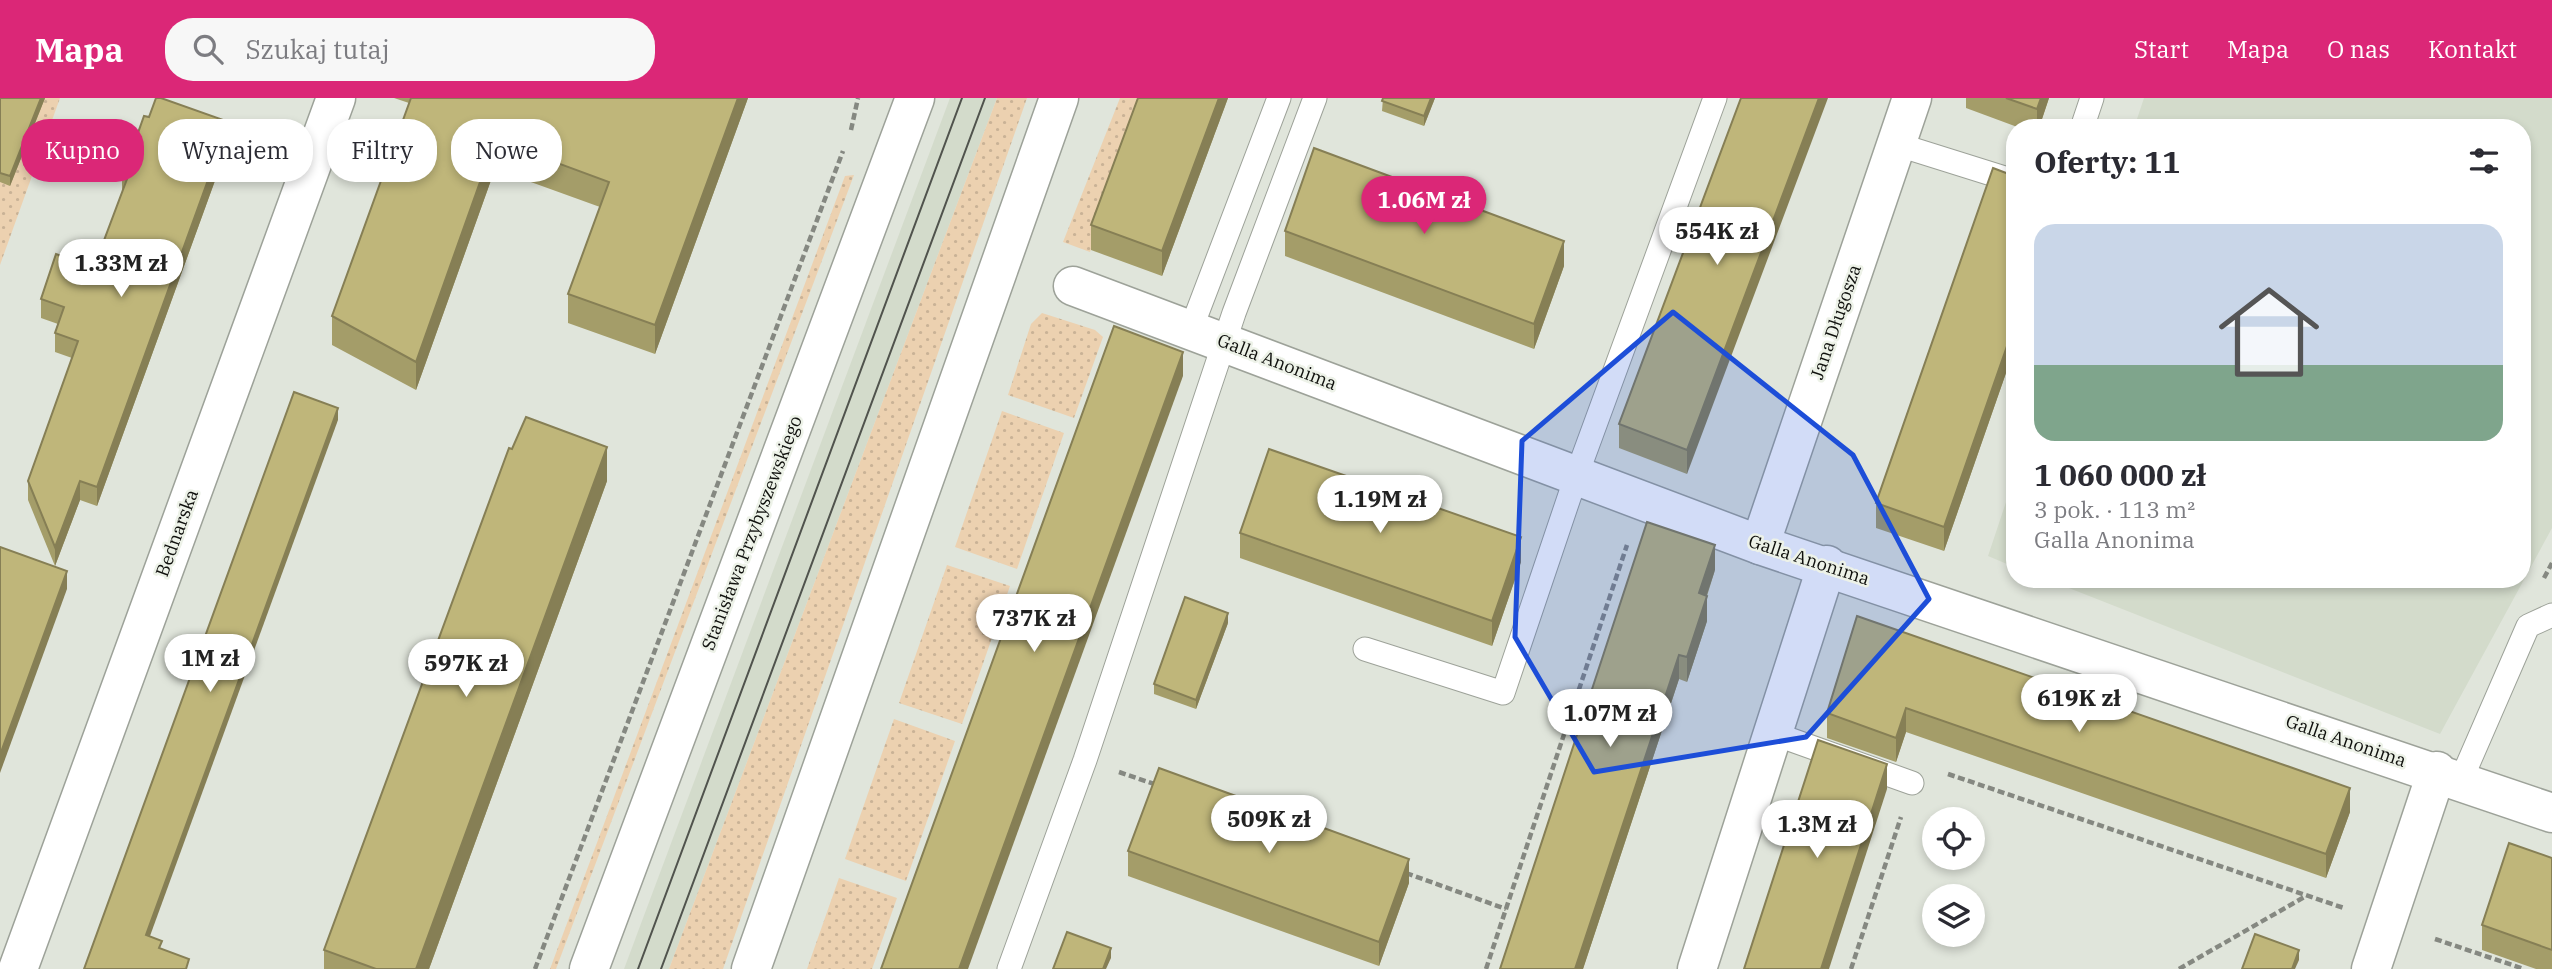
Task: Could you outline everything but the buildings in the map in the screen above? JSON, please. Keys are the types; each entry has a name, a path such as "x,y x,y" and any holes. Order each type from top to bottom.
{"street":[{"name":"Bednarska","path":"18,969 337,98"},
{"name":"Stanisława Przybyszewskiego","path":"589,969 915,98"},
{"path":"751,969 1059,98"},
{"name":"Jana Długosza","path":"1760,545 1912,98"},
{"name":"Galla Anonima","path":"1073,286 1760,545 1827,565 2449,775 2552,813"},
{"path":"1697,969 1827,565"},
{"path":"2371,969 2449,775"}],"lane":[{"path":"1009,969 1085,760 1279,98"},
{"path":"1208,336 1315,98"},
{"path":"1365,649 1503,694 1577,474 1715,98"},
{"path":"2085,119 2092,98"},
{"path":"1896,144 2006,178"},
{"path":"2449,775 2528,626 2552,615"},
{"path":"1772,733 1912,783"}],"path":[{"path":"850,135 858,98"},
{"path":"535,969 844,148"},
{"path":"1486,969 1628,544"},
{"path":"1085,760 1164,788"},
{"path":"1851,969 1919,764 2353,911"},
{"path":"1401,871 1506,909"},
{"path":"2179,969 2307,896"},
{"path":"2435,939 2524,969"}],"highlighted area":[{"path":"1673,312 1853,455 1929,599 1806,737 1594,772 1515,637 1522,441"}],"shaded area":[{"path":"0,98 60,98 52,119 21,119 21,182 30,182 0,265"},
{"path":"950,98 997,98 669,969 624,969"},
{"path":"997,98 1027,98 723,969 669,969"},
{"path":"1120,98 1147,98 1090,252 1063,242"},
{"path":"2144,98 2552,98 2552,528 2531,567 2531,119 2137,119"},
{"path":"854,175 556,969 550,969 845,176"},
{"path":"1042,313 1095,330 1103,337 1074,418 1008,395 1031,324"},
{"path":"1002,411 1064,433 1017,569 955,547"},
{"path":"2006,502 2006,564 1988,556"},
{"path":"947,565 1010,586 962,724 899,703"},
{"path":"2069,588 2519,588 2440,734"},
{"path":"894,719 955,741 906,881 845,859"},
{"path":"839,878 897,898 872,969 807,969"}],"tram line":[{"path":"638,969 962,98"},
{"path":"661,969 985,98"}]}
